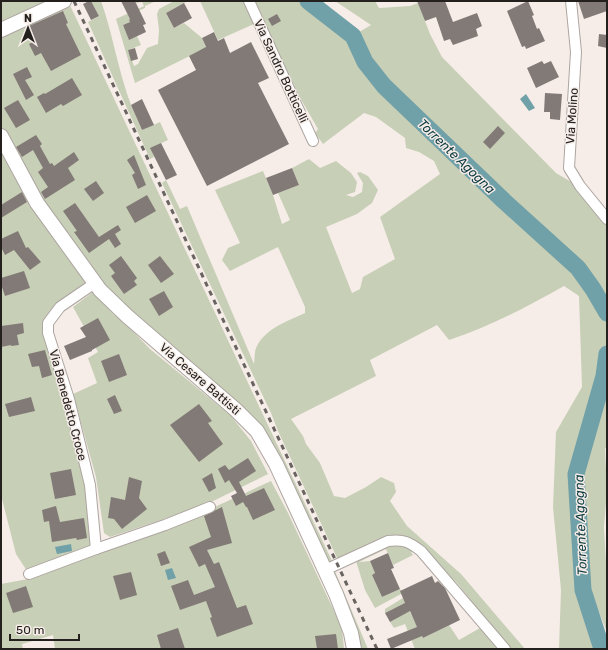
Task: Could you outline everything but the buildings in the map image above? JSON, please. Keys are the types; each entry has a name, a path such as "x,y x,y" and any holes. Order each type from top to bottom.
{"street":[{"name":"Via Sandro Botticelli","path":"249,1 313,140"},
{"name":"Via Molino","path":"571,1 576,52 569,168 580,186 607,218"},
{"path":"1,30 60,2"},
{"name":"Via Cesare Battisti","path":"1,136 37,203 100,290 127,316 236,410 257,431 276,464 325,570 345,615 354,649"},
{"name":"Via Benedetto Croce","path":"95,283 60,307 48,323 48,333 68,399 90,485 96,548"},
{"path":"29,574 96,548 165,525 210,507"},
{"path":"325,570 388,541 399,539 410,542 421,551 505,649"}],"green space":[{"path":"1,1 50,1 1,23"},
{"path":"68,1 333,563 327,564 279,461 104,287 40,200 1,127 1,33"},
{"path":"91,1 101,1 127,93 142,130 160,122 168,140 151,148 154,157 150,159 88,22 99,16"},
{"path":"135,1 156,1 131,14 133,18 129,20 130,22 123,25 129,39 137,36 141,45 128,50 134,66 138,64 147,48 158,44 159,30 157,14 159,9 174,1 186,2 166,13 174,28 184,23 202,38 206,48 135,83 116,19 144,6 142,2 136,3"},
{"path":"200,1 244,1 254,24 218,40"},
{"path":"254,1 305,1 351,38 364,63 383,86 504,202 578,269 607,316 607,344 603,377 575,474 576,512 582,590 607,649 559,649 561,590 553,507 556,432 582,387 579,296 564,286 508,316 449,340 437,325 370,360 376,376 291,419 303,436 306,444 320,463 334,496 345,498 381,477 394,483 396,492 390,501 407,526 461,574 525,649 509,649 457,583 438,565 403,537 338,560 271,413 162,183 166,180 180,209 187,206 254,364 255,350 266,334 285,322 305,313 305,307 278,247 230,271 222,260 228,248 240,243 215,190 263,171 273,195 282,224 290,220 278,193 299,185 292,168 309,159 320,168 336,161 351,173 357,182 355,192 346,195 353,197 362,192 363,183 357,173 360,172 368,176 378,190 372,203 357,214 326,227 352,293 360,289 363,277 395,259 380,217 440,174 434,161 419,152 406,148 405,138 376,117 364,113 323,144 315,133 318,129 299,96 289,74 285,74"},
{"path":"335,1 375,1 379,8 410,6 418,3 430,34 442,57 556,173 578,186 607,221 607,310 595,288 580,267 385,84 367,61 354,35 371,25"},
{"path":"1,136 95,283 48,323 90,485 97,553 182,522 271,481 288,513 342,628 344,649 55,649 53,635 22,644 23,649 1,648 1,584 28,579 55,570 54,565 29,574 16,554 1,495"},
{"path":"93,292 113,314 124,322 150,349 230,415 251,441 268,474 203,506 110,537 104,533 96,477 73,394 97,383 88,358 98,352 73,307"},
{"path":"607,388 607,449 605,448 607,490 604,527 607,581 607,632 590,590 582,511 582,473 596,420"},
{"path":"398,542 414,550 411,552 413,555 393,565 386,549 359,562 370,561 375,573 372,575 382,597 400,589 403,593 375,608 365,590 356,561"},
{"path":"334,569 368,649 356,649 330,571"},
{"path":"403,598 423,638 449,625 459,640 480,628 499,649 415,649 405,624 394,628 390,622 397,618 395,608 385,613 385,609"}],"water":[{"path":"526,94 535,108 529,111 520,99"},
{"path":"71,544 72,551 57,554 55,547"},
{"path":"172,568 176,578 168,580 165,570"}],"waterway":[{"name":"Torrente Agogna","path":"308,1 353,36 365,62 384,86 504,201 578,268 593,289 607,313"},
{"name":"Torrente Agogna","path":"602,649 583,590 576,474 604,376 607,354"}],"railway":[{"path":"74,1 377,649"}]}
